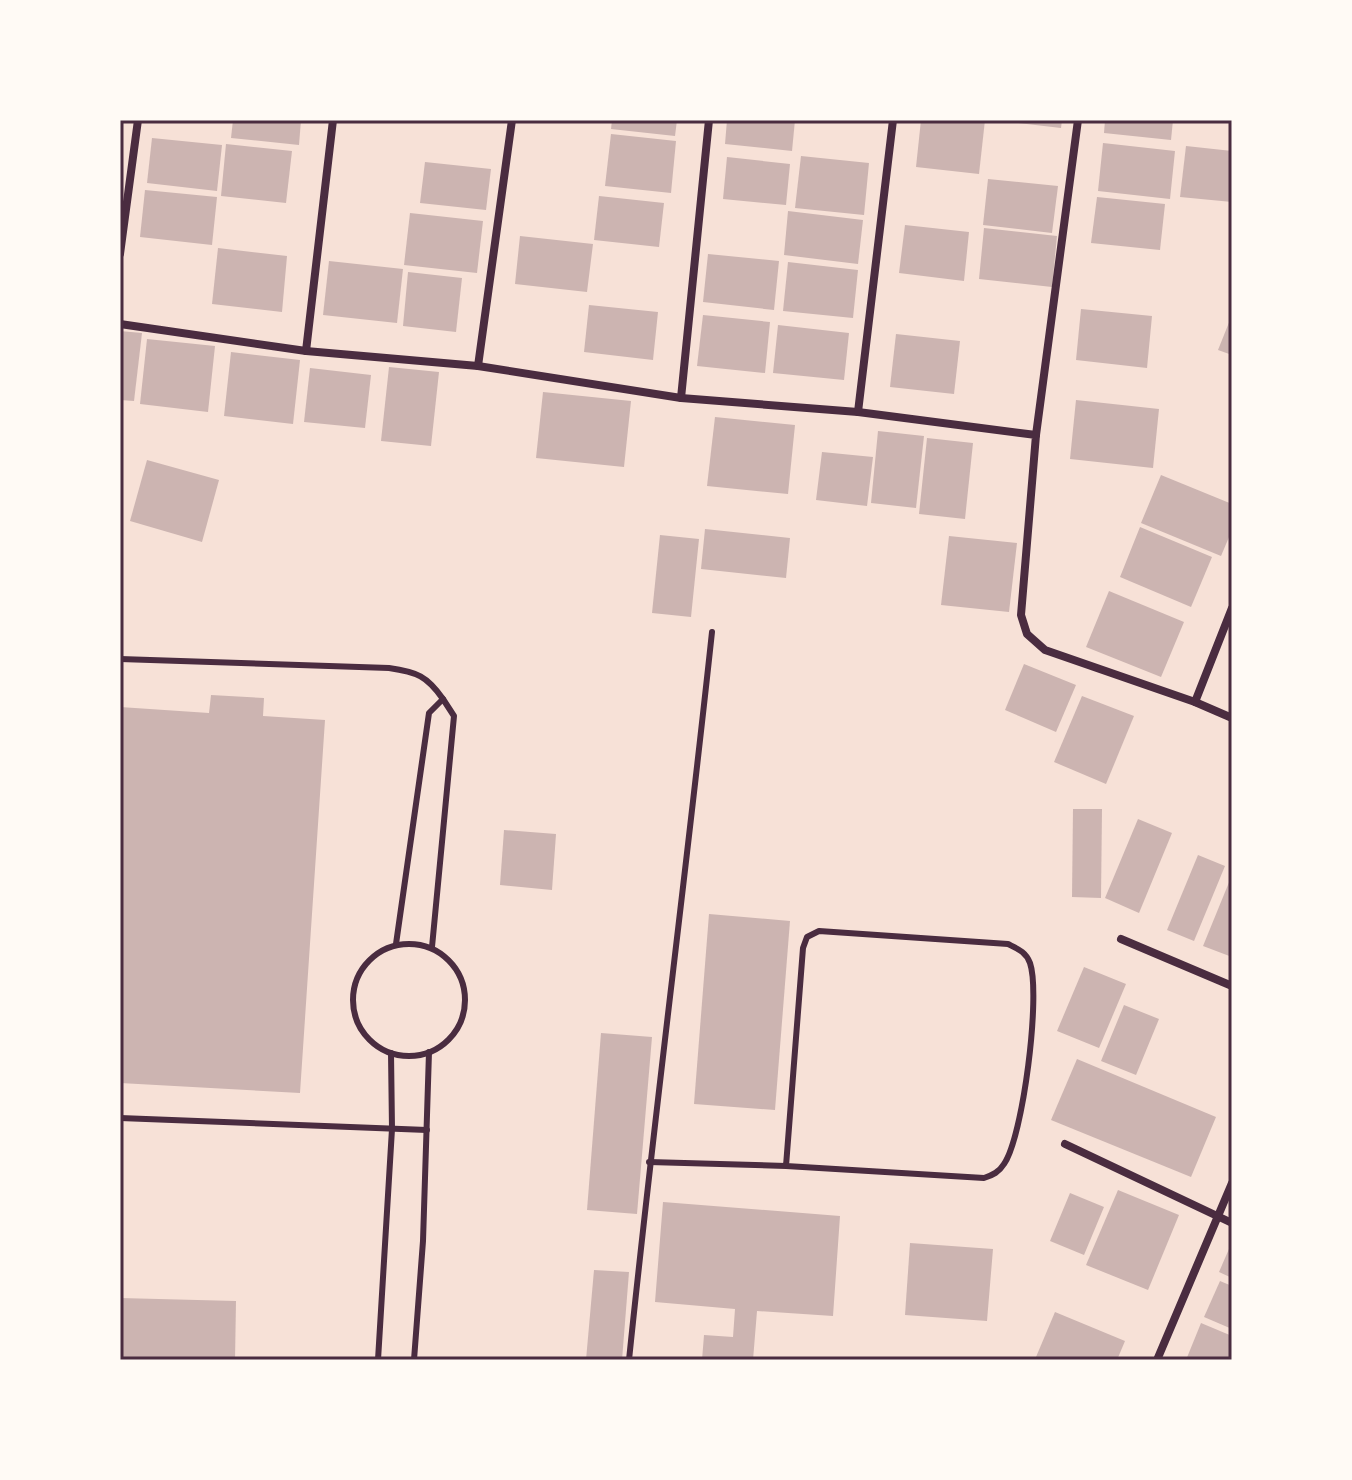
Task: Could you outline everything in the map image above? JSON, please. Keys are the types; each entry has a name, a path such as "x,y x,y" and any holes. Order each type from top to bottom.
{"street":[{"path":"120,254 138,120"},
{"path":"306,351 333,120"},
{"path":"478,366 512,120"},
{"path":"681,398 709,120"},
{"path":"858,412 893,120"},
{"path":"1078,120 1036,435 1021,615 1027,634 1045,650 1232,718"},
{"path":"120,324 306,351 478,366 681,398 858,412 1036,435"},
{"path":"1195,702 1232,608"},
{"path":"1121,939 1232,986"},
{"path":"1065,1144 1232,1223"},
{"path":"1157,1360 1232,1183"}],"lane":[{"path":"629,1360 649,1162 683,901 712,632"},
{"path":"120,659 389,668 411,671 431,681 454,716 432,947"},
{"path":"396,944 429,713 443,699"},
{"path":"649,1162 786,1166 984,1178 995,1174 1005,1164 1018,1122 1032,1028 1035,987 1029,960 1023,952 1008,944 866,934 819,931 807,937 803,948 786,1166"},
{"path":"414,943 432,947 448,958 460,973 466,991 465,1010 458,1028 446,1043 429,1052 410,1056 391,1053 375,1044 362,1031 355,1015 353,997 356,980 365,964 379,952 396,944 414,943"},
{"path":"414,1360 423,1241 429,1052"},
{"path":"378,1360 392,1129 391,1053"},
{"path":"120,1118 427,1130"}],"building":[{"path":"233,120 301,120 299,145 231,138"},
{"path":"612,120 677,120 675,136 611,129"},
{"path":"727,120 795,120 792,151 725,144"},
{"path":"921,120 985,120 979,174 916,167"},
{"path":"1009,120 1062,120 1061,128"},
{"path":"1105,120 1173,120 1171,140 1104,133"},
{"path":"611,134 676,141 671,193 605,186"},
{"path":"152,138 222,145 217,191 147,183"},
{"path":"1103,143 1175,151 1170,199 1098,191"},
{"path":"226,144 292,151 286,203 221,196"},
{"path":"1186,146 1232,151 1232,202 1180,197"},
{"path":"801,156 869,163 864,215 795,208"},
{"path":"727,157 790,164 786,205 723,199"},
{"path":"425,162 491,169 486,210 420,203"},
{"path":"988,179 1058,186 1052,233 983,225"},
{"path":"145,190 217,197 212,245 140,237"},
{"path":"599,196 664,203 659,247 594,240"},
{"path":"1097,197 1165,204 1160,250 1091,243"},
{"path":"788,211 863,220 858,264 784,255"},
{"path":"410,213 483,221 477,273 404,265"},
{"path":"905,225 969,232 964,281 899,273"},
{"path":"984,228 1057,236 1052,287 979,279"},
{"path":"520,236 593,244 587,292 515,284"},
{"path":"218,248 287,256 282,312 212,304"},
{"path":"708,254 779,261 774,310 703,302"},
{"path":"329,261 403,269 397,323 323,315"},
{"path":"788,262 858,270 853,318 783,311"},
{"path":"408,272 462,278 456,332 403,326"},
{"path":"589,305 658,312 653,360 584,352"},
{"path":"1081,309 1152,316 1147,368 1076,360"},
{"path":"703,315 770,322 765,373 697,366"},
{"path":"1232,315 1232,355 1218,350"},
{"path":"778,325 849,333 844,380 773,373"},
{"path":"120,331 142,333 134,401 120,400"},
{"path":"896,334 960,341 954,394 890,387"},
{"path":"147,339 215,346 208,412 140,404"},
{"path":"231,352 300,360 293,424 224,416"},
{"path":"389,367 439,372 431,446 381,441"},
{"path":"310,368 371,375 365,428 304,422"},
{"path":"543,392 631,401 624,467 536,458"},
{"path":"1076,400 1159,409 1153,468 1070,459"},
{"path":"715,417 795,425 788,494 707,486"},
{"path":"878,431 924,436 916,508 871,503"},
{"path":"927,438 973,443 965,519 919,514"},
{"path":"822,452 873,457 867,506 816,500"},
{"path":"147,460 219,480 202,542 130,521"},
{"path":"1161,475 1232,504 1232,530 1221,556 1141,523"},
{"path":"1140,527 1212,557 1191,607 1120,577"},
{"path":"705,529 790,538 786,578 701,569"},
{"path":"660,535 699,539 691,617 652,613"},
{"path":"949,536 1017,543 1009,612 941,605"},
{"path":"1109,591 1184,622 1161,677 1086,647"},
{"path":"1024,664 1076,685 1056,732 1005,710"},
{"path":"211,695 264,698 263,716 325,720 300,1093 120,1083 120,707 209,713"},
{"path":"1082,696 1134,716 1106,784 1054,762"},
{"path":"1073,809 1102,809 1101,898 1072,897"},
{"path":"1138,819 1172,833 1139,913 1105,898"},
{"path":"504,830 556,834 552,890 500,885"},
{"path":"1198,855 1225,866 1194,941 1167,930"},
{"path":"1232,875 1232,957 1203,946"},
{"path":"709,914 790,921 775,1110 694,1104"},
{"path":"1084,967 1126,984 1099,1048 1057,1031"},
{"path":"1124,1005 1159,1019 1136,1075 1101,1061"},
{"path":"601,1033 652,1037 637,1214 587,1210"},
{"path":"1077,1059 1216,1117 1191,1177 1051,1120"},
{"path":"1118,1190 1179,1215 1148,1290 1086,1265"},
{"path":"1070,1193 1104,1207 1084,1255 1050,1241"},
{"path":"663,1202 840,1216 833,1316 757,1311 753,1360 702,1360 704,1335 733,1337 735,1309 655,1302"},
{"path":"1232,1242 1232,1278 1219,1272"},
{"path":"910,1243 993,1249 987,1321 905,1315"},
{"path":"594,1270 629,1272 622,1360 586,1360"},
{"path":"1220,1281 1232,1286 1232,1329 1204,1317"},
{"path":"120,1298 236,1301 235,1360 120,1360"},
{"path":"1055,1312 1125,1341 1117,1360 1043,1360 1036,1357"},
{"path":"1201,1323 1232,1336 1232,1360 1186,1360"}]}
